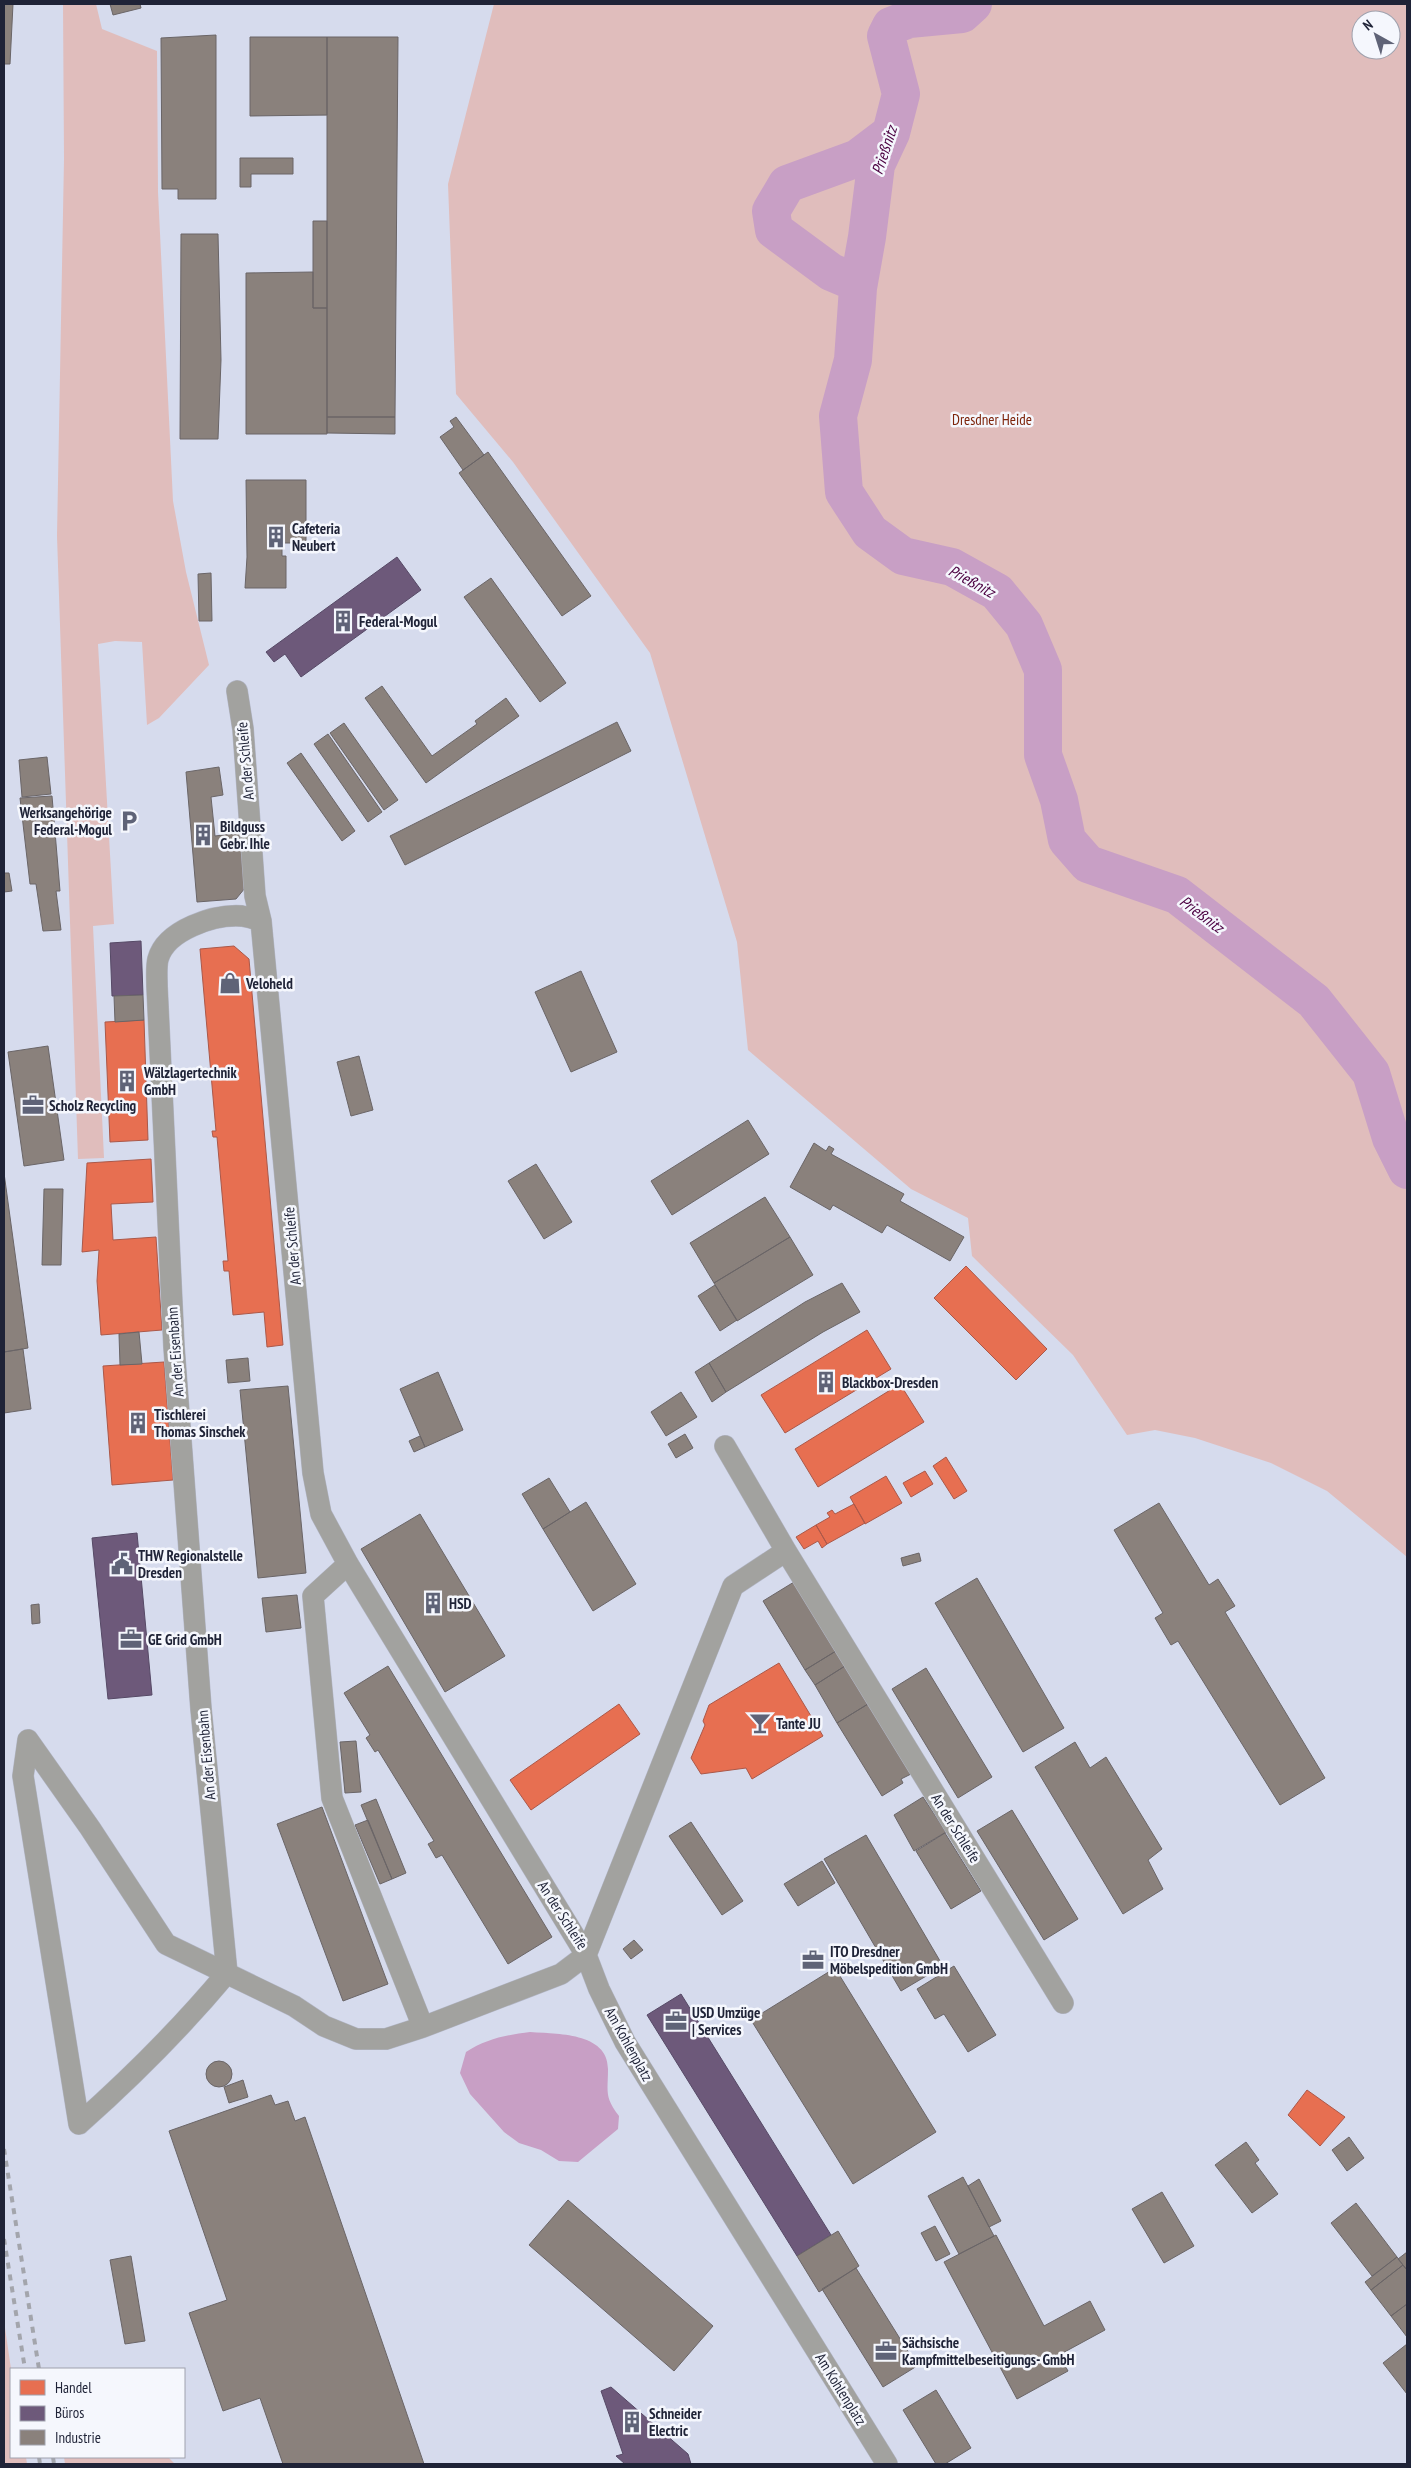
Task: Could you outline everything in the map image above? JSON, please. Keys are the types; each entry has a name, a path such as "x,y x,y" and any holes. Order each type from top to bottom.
{"street":[{"name":"An der Schleife","path":"237,691 243,729 255,896 261,921 313,1473 321,1514 348,1564 586,1955"},
{"name":"An der Eisenbahn","path":"226,1973 201,1709 174,1347 157,986 158,959 168,941 182,931 203,922 241,916 261,921"},
{"name":"An der Schleife","path":"725,1446 786,1551 1063,2003"},
{"name":"An der Schleife","path":"586,1955 733,1586 786,1551"},
{"path":"348,1564 313,1596 332,1798 423,2027"},
{"path":"226,1973 185,2023 129,2079 79,2124 23,1776 28,1740 90,1828 166,1944 226,1973 294,2006 324,2026 356,2038 386,2039 423,2027 561,1974 586,1955"},
{"name":"Am Kohlenplatz","path":"586,1955 599,1989 626,2042 887,2464"}],"green space":[{"path":"63,4 96,4 102,29 157,51 158,192 173,501 186,572 209,665 159,718 147,725 142,642 115,641 98,644 114,924 93,926 104,1158 78,1159 57,536 64,159"},
{"name":"Dresdner Heide","path":"494,4 1407,4 1407,1557 1327,1491 1271,1463 1195,1438 1155,1430 1127,1435 1073,1355 972,1256 968,1218 911,1189 748,1050 737,942 650,653 513,462 456,394 448,184"},
{"path":"4,2321 11,2368 10,2458 26,2458 27,2464 4,2464"},
{"path":"64,2458 169,2458 175,2464 65,2464"}],"shaded area":[{"path":"530,2032 579,2037 599,2048 606,2057 608,2094 611,2104 619,2116 618,2129 578,2162 559,2161 541,2150 519,2143 504,2132 470,2094 460,2073 466,2052 497,2038"}],"building: Handel":[{"path":"234,946 249,959 283,1345 267,1347 264,1312 233,1315 229,1271 224,1271 223,1261 228,1261 217,1137 213,1137 212,1131 216,1131 200,949"},
{"name":"Wälzlagertechnik GmbH","path":"144,1020 148,1140 110,1142 105,1022"},
{"path":"151,1159 153,1202 111,1204 113,1240 156,1237 162,1330 101,1335 97,1281 99,1250 82,1252 87,1163"},
{"path":"966,1266 1047,1349 1016,1380 934,1298"},
{"name":"Blackbox-Dresden","path":"867,1330 891,1369 785,1433 761,1395"},
{"name":"Tischlerei Thomas Sinschek","path":"164,1362 173,1480 112,1485 103,1366"},
{"name":"Blackbox-Dresden","path":"900,1384 924,1422 818,1487 795,1449"},
{"path":"946,1457 967,1491 954,1499 933,1466"},
{"path":"925,1471 933,1484 911,1497 903,1483"},
{"path":"886,1476 902,1503 865,1524 850,1497"},
{"path":"854,1504 865,1523 827,1544 816,1525 830,1517 827,1513 832,1510 835,1514"},
{"path":"816,1525 827,1544 822,1548 818,1541 804,1549 796,1537"},
{"name":"Tante JU","path":"779,1663 823,1736 752,1779 746,1768 701,1774 691,1758 705,1725 703,1721 709,1705"},
{"path":"619,1704 640,1734 531,1810 510,1780"},
{"path":"1307,2090 1345,2117 1320,2146 1288,2115"}],"building: Büros":[{"name":"Federal-Mogul","path":"397,557 421,590 301,677 285,654 274,662 266,652"},
{"path":"141,941 143,995 112,996 110,943"},
{"path":"137,1533 152,1695 108,1699 92,1538"},
{"path":"681,1994 831,2235 797,2256 647,2015"},
{"name":"Schneider Electric","path":"611,2387 688,2454 691,2464 625,2464 616,2456 623,2454 601,2391"}],"building: Industrie":[{"path":"4,4 13,4 10,64 4,64"},
{"path":"110,4 140,4 141,8 113,15"},
{"path":"216,35 216,199 178,199 178,189 162,189 161,38"},
{"path":"250,37 327,37 327,115 250,116"},
{"path":"327,37 398,37 395,417 327,417"},
{"path":"240,158 293,158 293,174 251,174 251,187 240,187"},
{"path":"313,221 327,221 327,308 313,308"},
{"path":"181,234 218,234 221,360 218,439 180,439"},
{"path":"313,272 313,308 327,308 327,434 246,434 246,273"},
{"path":"327,417 395,417 395,434 327,433"},
{"path":"456,417 484,455 463,470 440,437 454,427 450,421"},
{"path":"488,452 591,596 562,616 459,473"},
{"name":"Cafeteria Neubert","path":"246,480 306,480 306,543 282,543 282,556 286,556 286,588 245,588 247,557"},
{"path":"211,573 212,621 199,621 198,574"},
{"path":"491,578 566,683 540,702 464,597"},
{"path":"382,686 432,756 477,724 475,721 506,698 519,716 426,783 365,698"},
{"path":"617,722 631,751 405,865 390,836"},
{"path":"344,723 398,800 384,810 330,733"},
{"path":"328,734 382,812 368,822 314,744"},
{"path":"301,753 355,831 342,841 287,763"},
{"path":"47,757 51,794 22,797 19,760"},
{"name":"Bildguss Gebr. Ihle","path":"219,767 223,795 211,797 215,836 240,833 245,888 236,899 197,902 186,772"},
{"path":"52,796 60,891 56,891 61,930 43,931 36,884 30,884 20,798"},
{"path":"4,873 9,873 12,891 4,892"},
{"path":"581,971 617,1052 571,1072 535,992"},
{"path":"143,995 144,1020 115,1022 114,996"},
{"path":"48,1046 64,1160 24,1166 8,1052"},
{"path":"359,1056 373,1110 351,1116 337,1062"},
{"path":"748,1120 769,1154 672,1215 651,1181"},
{"path":"814,1143 826,1151 829,1146 834,1149 831,1154 904,1194 900,1201 964,1237 950,1261 887,1225 882,1233 833,1205 830,1210 790,1187"},
{"path":"536,1164 572,1222 544,1239 508,1181"},
{"path":"4,1173 28,1348 4,1352"},
{"path":"44,1189 63,1189 61,1265 42,1265"},
{"path":"765,1197 790,1237 714,1283 690,1243"},
{"path":"790,1237 813,1275 737,1321 714,1283"},
{"path":"842,1283 860,1312 823,1332 726,1392 709,1363 805,1302"},
{"path":"715,1285 737,1320 720,1331 698,1296"},
{"path":"139,1332 142,1364 120,1365 119,1334"},
{"path":"23,1349 31,1409 4,1413 4,1352"},
{"path":"248,1358 250,1381 228,1383 226,1360"},
{"path":"709,1363 726,1392 712,1402 695,1372"},
{"path":"438,1372 463,1430 425,1447 400,1389"},
{"path":"288,1386 306,1573 258,1578 240,1390"},
{"path":"681,1392 697,1417 666,1436 651,1412"},
{"path":"685,1434 693,1448 676,1458 668,1444"},
{"path":"420,1436 425,1447 414,1452 409,1441"},
{"path":"549,1478 570,1512 543,1529 522,1494"},
{"path":"586,1502 636,1584 593,1611 543,1529"},
{"path":"1159,1503 1209,1585 1218,1579 1235,1606 1225,1612 1325,1778 1280,1805 1178,1641 1171,1645 1155,1618 1163,1613 1114,1530"},
{"name":"HSD","path":"420,1514 505,1656 445,1692 361,1549"},
{"path":"919,1553 921,1561 903,1566 901,1558"},
{"path":"977,1578 1064,1728 1023,1752 935,1603"},
{"path":"794,1582 836,1651 805,1670 763,1601"},
{"path":"297,1595 301,1628 266,1632 262,1598"},
{"path":"39,1604 40,1623 32,1624 31,1605"},
{"path":"836,1651 845,1666 815,1685 805,1670"},
{"path":"388,1666 552,1937 508,1964 442,1855 436,1858 428,1844 434,1841 378,1750 375,1752 366,1738 370,1735 344,1693"},
{"path":"845,1666 868,1704 837,1723 815,1685"},
{"path":"926,1668 992,1777 958,1798 892,1689"},
{"path":"868,1704 911,1774 901,1779 903,1783 882,1796 837,1723"},
{"path":"356,1741 361,1792 345,1793 340,1742"},
{"path":"1075,1742 1090,1768 1106,1757 1162,1849 1148,1860 1163,1889 1123,1914 1035,1767"},
{"path":"923,1797 946,1832 914,1851 894,1815"},
{"path":"376,1799 406,1873 392,1879 361,1805"},
{"path":"322,1807 388,1984 343,2001 277,1824"},
{"path":"1012,1810 1078,1919 1044,1940 977,1831"},
{"path":"368,1820 392,1879 380,1884 355,1825"},
{"path":"691,1822 743,1901 722,1915 669,1836"},
{"path":"945,1833 981,1891 951,1909 916,1851"},
{"path":"866,1835 943,1966 901,1991 824,1859"},
{"path":"822,1861 835,1883 798,1906 784,1884"},
{"path":"634,1940 643,1950 631,1959 623,1949"},
{"path":"954,1966 996,2035 968,2052 944,2014 935,2019 917,1989"},
{"path":"835,1968 936,2132 853,2184 751,2020"},
{"path":"219,2061 228,2065 232,2074 228,2083 219,2087 210,2083 206,2074 210,2065"},
{"path":"243,2080 248,2097 229,2103 224,2087"},
{"path":"271,2095 275,2105 288,2101 295,2121 305,2117 424,2464 283,2464 260,2398 223,2411 189,2313 227,2300 169,2131"},
{"path":"1349,2137 1364,2158 1347,2171 1332,2150"},
{"path":"1246,2142 1259,2160 1255,2163 1278,2194 1252,2213 1215,2165"},
{"path":"963,2177 994,2236 959,2254 928,2196"},
{"path":"979,2179 1001,2221 989,2227 968,2186"},
{"path":"1162,2192 1194,2246 1164,2263 1132,2209"},
{"path":"568,2200 713,2326 674,2371 529,2245"},
{"path":"1356,2203 1397,2257 1372,2276 1331,2223"},
{"path":"935,2226 950,2254 936,2261 921,2233"},
{"path":"838,2231 859,2266 819,2292 797,2256"},
{"path":"996,2235 1044,2326 1090,2301 1105,2330 1059,2355 1068,2371 1017,2399 944,2262"},
{"path":"1407,2252 1407,2270 1398,2259"},
{"path":"131,2256 145,2341 125,2344 110,2260"},
{"path":"1397,2257 1403,2265 1371,2290 1365,2282"},
{"path":"1403,2265 1407,2270 1407,2304 1391,2316 1371,2290"},
{"path":"856,2268 917,2366 883,2387 822,2289"},
{"path":"1407,2304 1407,2337 1391,2316"},
{"path":"1407,2344 1407,2394 1383,2363"},
{"path":"936,2390 971,2448 945,2464 936,2464 903,2410"}],"waterway":[{"name":"Prießnitz","path":"973,4 962,14 909,19 891,26 886,36 901,94 891,133 876,165 867,237 858,288 853,360 838,416 844,492 870,532 903,556 952,567 997,592 1024,625 1043,670 1043,755 1059,800 1067,840 1088,864 1177,895 1314,1001 1371,1073 1391,1138 1407,1170"},
{"path":"858,288 850,280 831,272 774,230 771,211 787,184 858,158 891,133"}],"railway":[{"path":"4,2149 39,2368"},
{"path":"4,2239 25,2368"},
{"path":"39,2458 40,2464"},
{"path":"53,2458 54,2464"}],"place":[{"name":"Cafeteria Neubert","path":"276,537"},
{"name":"Federal-Mogul","path":"343,621"},
{"name":"Werksangehörige Federal-Mogul","path":"129,821"},
{"name":"Bildguss Gebr. Ihle","path":"203,835"},
{"name":"Veloheld","path":"230,983"},
{"name":"Wälzlagertechnik GmbH","path":"127,1081"},
{"name":"Scholz Recycling","path":"33,1105"},
{"name":"Blackbox-Dresden","path":"826,1382"},
{"name":"Tischlerei Thomas Sinschek","path":"138,1423"},
{"name":"THW Regionalstelle Dresden","path":"122,1564"},
{"name":"HSD","path":"433,1603"},
{"name":"GE Grid GmbH","path":"131,1639"},
{"name":"Tante JU","path":"760,1723"},
{"name":"ITO Dresdner Möbelspedition GmbH","path":"813,1960"},
{"name":"USD Umzüge | Services","path":"676,2021"},
{"name":"Sächsische Kampfmittelbeseitigungs- GmbH","path":"886,2351"},
{"name":"Schneider Electric","path":"632,2422"}]}
